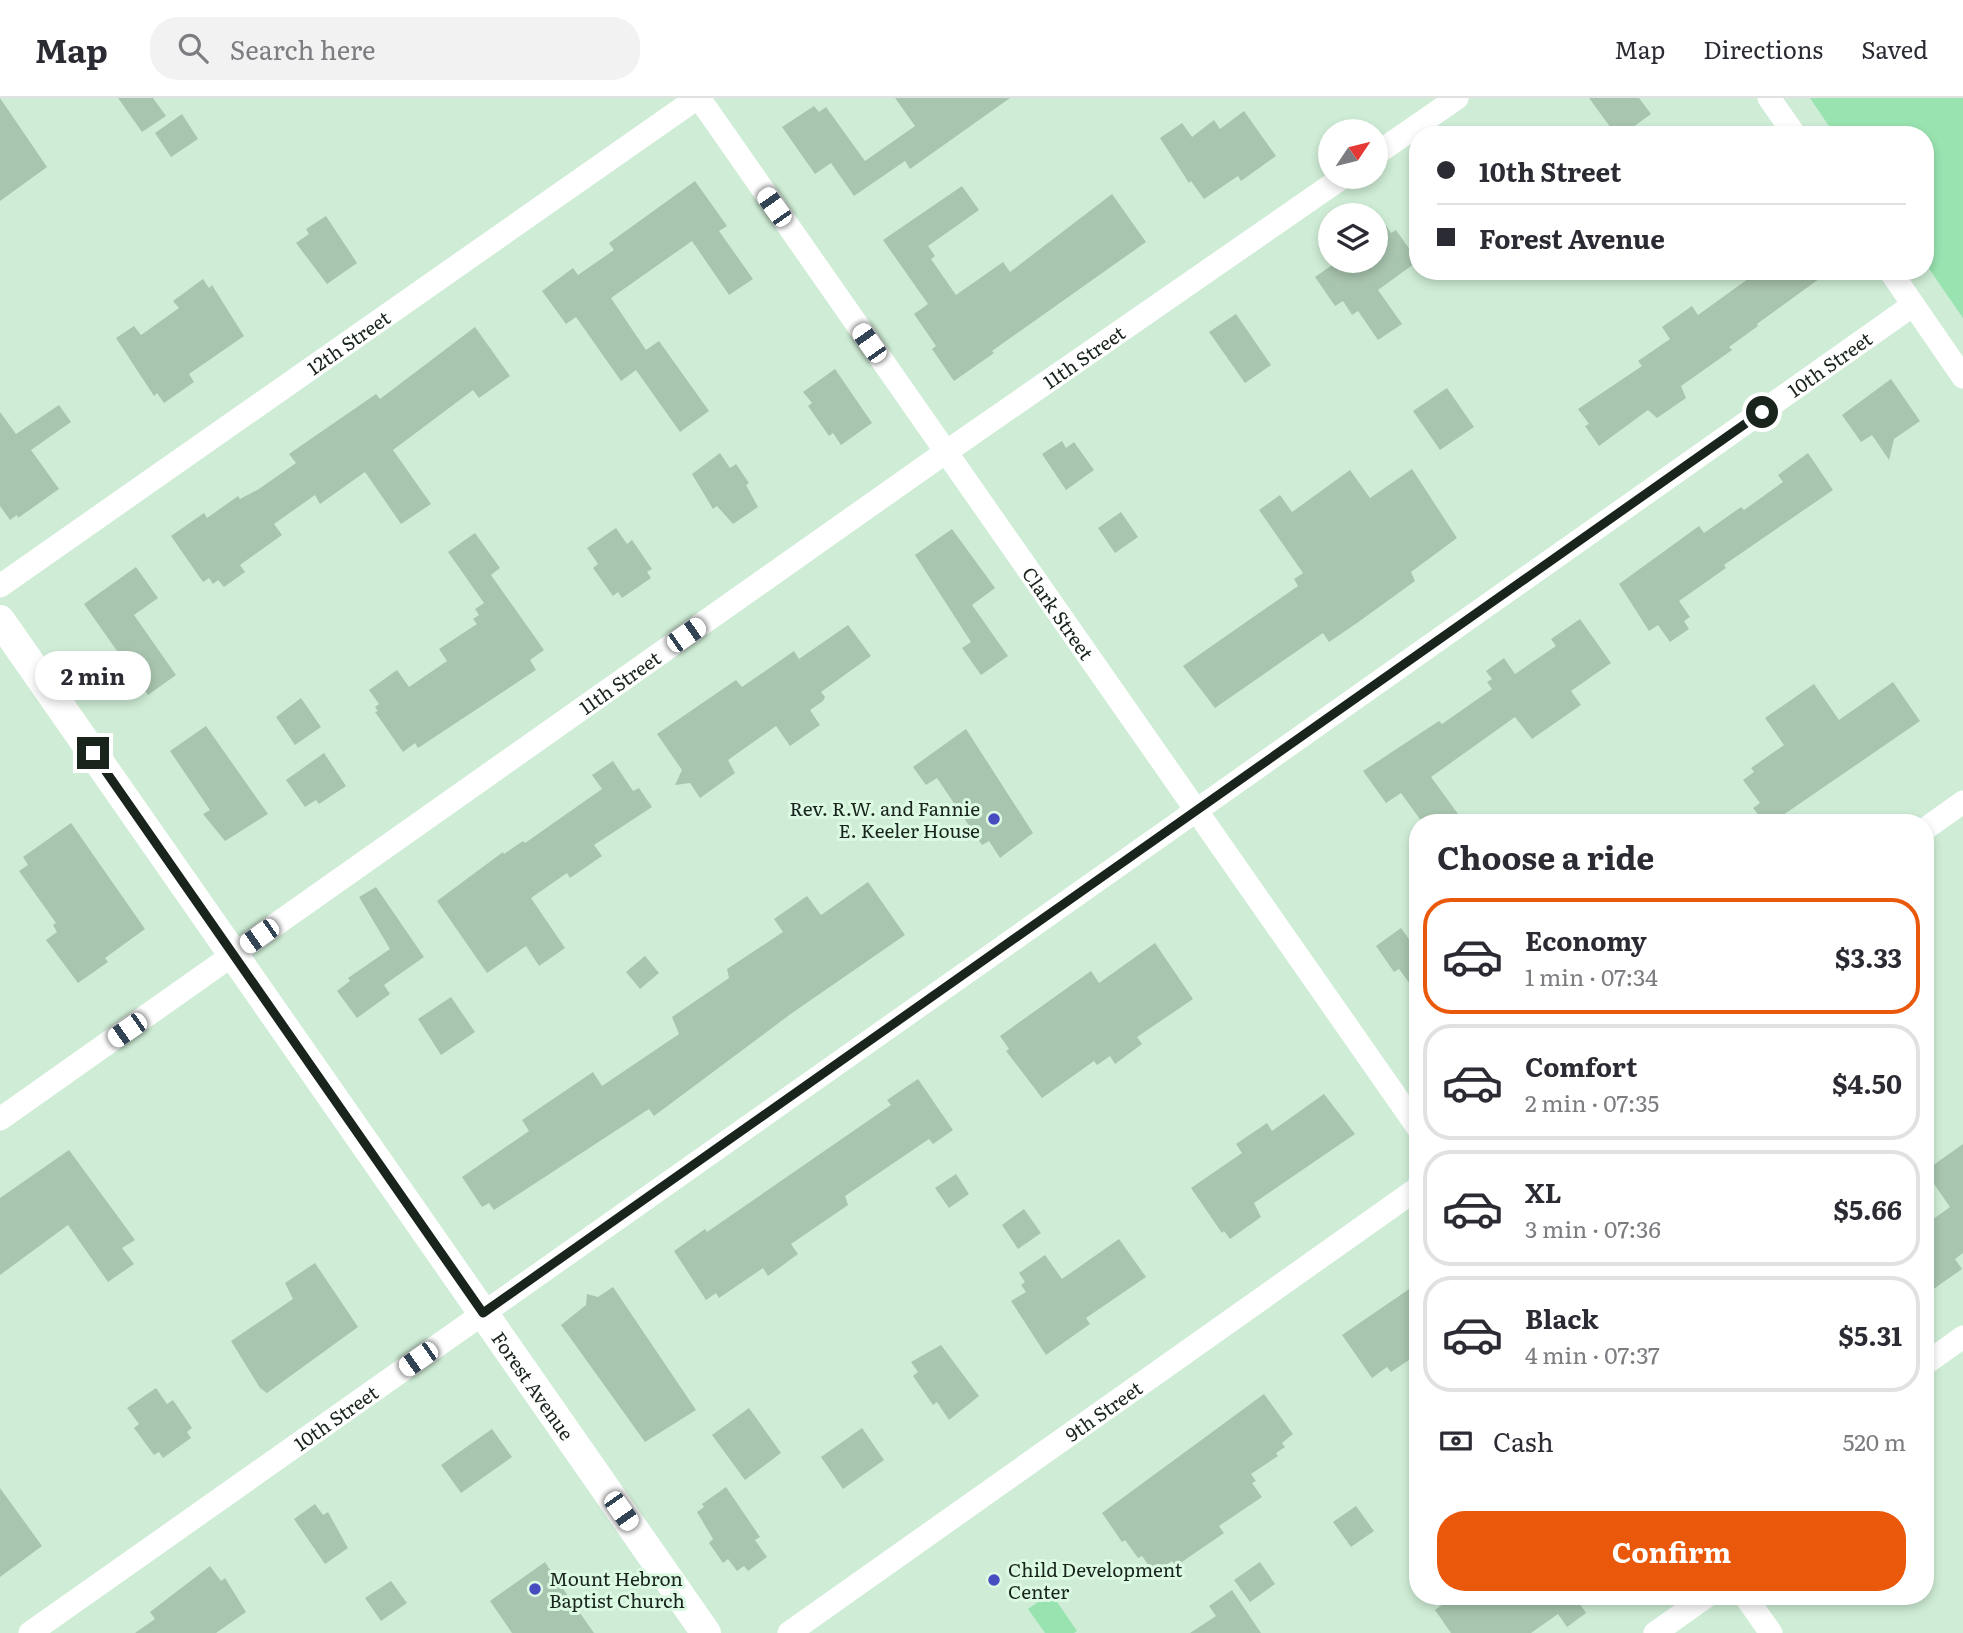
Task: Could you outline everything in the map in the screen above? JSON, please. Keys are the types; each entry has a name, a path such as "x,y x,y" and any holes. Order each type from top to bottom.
{"street":[{"name":"Clark Street","path":"698,98 1409,1115"},
{"name":"12th Street","path":"0,586 698,98"},
{"path":"1416,126 1457,98"},
{"path":"1769,98 1789,126"},
{"path":"1388,146 1409,131"},
{"name":"11th Street","path":"0,1119 1326,189"},
{"path":"1896,280 1963,377"},
{"name":"10th Street","path":"30,1633 1913,305"},
{"name":"Forest Avenue","path":"0,620 706,1633"},
{"path":"1934,823 1963,802"},
{"name":"9th Street","path":"789,1633 1409,1194"},
{"path":"1934,1358 1963,1337"},
{"path":"1656,1633 1695,1605"},
{"path":"1751,1605 1771,1633"}],"green space":[{"path":"1810,98 1963,98 1963,318 1934,276 1934,126 1829,126"},
{"path":"1051,1593 1077,1631 1074,1633 1045,1633 1028,1609"}],"building":[{"path":"0,98 47,167 0,201"},
{"path":"118,98 153,98 166,116 142,132"},
{"path":"895,98 1010,98 910,169 905,161 854,196 831,163 815,174 782,127 814,106 819,112 826,107 865,161 915,126"},
{"path":"1589,98 1639,98 1651,114 1634,126 1609,126"},
{"path":"1244,111 1276,156 1241,181 1238,176 1204,199 1191,181 1189,183 1160,138 1182,123 1192,137 1214,120 1220,129"},
{"path":"182,114 198,139 171,157 155,133"},
{"path":"695,181 727,226 719,231 753,279 729,295 692,241 611,298 646,350 659,341 709,411 680,432 636,370 621,381 576,317 566,324 542,291 573,268 578,275 614,250 609,243"},
{"path":"962,186 979,210 928,246 935,256 931,259 956,295 1003,262 1010,272 1112,194 1146,242 954,381 932,349 936,346 914,314 928,304 883,240"},
{"path":"326,216 357,263 327,284 296,243 309,234 306,229"},
{"path":"1388,229 1391,233 1396,230 1409,248 1409,268 1378,290 1402,324 1378,340 1358,311 1352,315 1343,301 1335,306 1315,277 1321,273 1388,273"},
{"path":"203,279 209,288 212,285 244,336 189,374 194,382 164,403 157,393 154,396 116,338 134,326 141,335 179,308 173,301"},
{"path":"1747,280 1818,280 1757,324 1758,326 1729,347 1732,350 1681,386 1686,398 1657,418 1648,410 1599,446 1585,426 1589,424 1578,409 1642,366 1638,361 1670,339 1662,327 1692,306 1698,315"},
{"path":"1236,314 1271,365 1245,383 1209,332"},
{"path":"475,327 510,376 479,398 473,390 393,450 431,504 401,524 365,472 320,504 315,495 274,524 282,535 240,565 245,572 224,587 218,580 213,584 209,578 203,582 171,536 204,513 207,518 238,496 240,499 259,489 296,463 289,454 376,394 380,399"},
{"path":"835,369 872,423 841,445 833,433 829,436 808,406 812,403 803,392"},
{"path":"1891,379 1920,421 1894,439 1889,460 1872,435 1861,442 1842,415"},
{"path":"1447,388 1474,427 1440,450 1413,411"},
{"path":"59,405 71,422 31,450 59,489 18,518 17,515 10,520 0,506 0,412 16,434"},
{"path":"1062,441 1066,448 1074,442 1094,470 1066,490 1042,454"},
{"path":"720,453 730,468 736,464 749,483 746,485 758,507 733,524 717,506 713,509 692,474"},
{"path":"1808,453 1833,490 1724,565 1726,568 1679,601 1690,617 1684,621 1689,629 1670,642 1658,625 1649,631 1619,584 1699,526 1704,533 1741,507 1744,510 1783,482 1778,475"},
{"path":"1412,469 1457,538 1411,572 1415,581 1357,623 1329,642 1323,633 1215,708 1183,666 1298,586 1294,579 1303,573 1259,510 1280,495 1292,512 1350,470 1370,498"},
{"path":"1121,512 1138,537 1115,553 1098,528"},
{"path":"616,528 627,544 632,540 652,569 647,572 651,578 622,598 618,592 613,596 593,568 598,564 587,548"},
{"path":"952,529 995,588 972,605 1008,656 981,675 962,648 971,642 915,555"},
{"path":"475,533 500,568 491,575 544,650 530,660 536,670 418,748 415,743 403,752 375,712 378,711 375,707 379,704 369,690 397,670 409,687 447,661 439,649 477,624 473,619 479,615 475,609 484,603 448,552"},
{"path":"136,567 158,598 134,615 176,675 148,695 84,604"},
{"path":"1580,619 1611,663 1571,691 1581,705 1532,739 1515,717 1431,777 1458,814 1416,814 1401,793 1386,803 1363,771 1439,721 1442,724 1492,689 1487,682 1492,679 1486,671 1504,658 1515,674 1556,646 1551,639"},
{"path":"848,625 871,656 821,692 825,697 823,701 810,710 820,725 790,746 776,726 728,760 735,773 700,798 690,783 675,785 682,770 657,734 736,680 742,687 794,651 799,659"},
{"path":"1893,682 1920,721 1785,814 1758,814 1753,808 1760,803 1743,780 1754,772 1751,768 1784,745 1765,718 1814,684 1839,720"},
{"path":"301,698 321,727 295,745 276,717"},
{"path":"206,726 268,814 225,841 203,814 210,810 170,751"},
{"path":"966,729 1033,833 1000,858 989,841 982,845 937,778 926,785 913,767"},
{"path":"324,753 346,786 319,804 316,800 305,807 286,780"},
{"path":"613,761 633,791 639,788 652,807 594,845 602,856 570,878 567,873 531,898 565,948 539,966 526,946 487,973 437,901 503,852 504,854 523,841 525,843 602,789 592,775"},
{"path":"71,823 145,929 105,958 108,962 78,983 46,940 57,932 53,925 56,923 19,871 28,865 23,857"},
{"path":"868,882 905,935 792,1013 654,1116 649,1109 494,1210 489,1203 482,1207 462,1177 529,1131 522,1120 593,1072 602,1086 679,1034 672,1017 729,978 727,969 783,932 774,919 807,896 821,915"},
{"path":"376,887 424,957 384,985 390,994 357,1018 337,991 350,981 348,978 390,949 359,897"},
{"path":"1401,928 1409,939 1409,983 1399,969 1394,972 1376,946"},
{"path":"1155,943 1193,999 1137,1037 1142,1044 1115,1064 1110,1056 1097,1065 1094,1061 1042,1098 1006,1051 1009,1049 1000,1036 1091,971 1099,983"},
{"path":"645,956 659,973 640,989 626,972"},
{"path":"451,997 475,1032 441,1055 418,1019"},
{"path":"918,1079 953,1130 933,1144 929,1139 845,1196 848,1205 791,1244 798,1254 768,1276 763,1268 719,1298 716,1293 706,1300 674,1251 705,1229 707,1232 891,1105 887,1100"},
{"path":"1324,1094 1355,1134 1254,1203 1261,1217 1230,1239 1224,1231 1222,1233 1191,1188 1242,1153 1236,1144 1267,1123 1272,1131"},
{"path":"1963,1144 1963,1253 1955,1259 1962,1269 1934,1289 1934,1219 1950,1207 1934,1184 1934,1165"},
{"path":"69,1150 135,1240 122,1248 134,1264 108,1282 68,1225 0,1275 0,1198"},
{"path":"956,1174 969,1194 949,1208 935,1188"},
{"path":"1024,1209 1041,1233 1018,1249 1002,1225"},
{"path":"1119,1239 1146,1277 1086,1318 1090,1324 1046,1355 1011,1301 1026,1292 1021,1285 1025,1282 1019,1273 1045,1255 1062,1279"},
{"path":"315,1263 358,1327 267,1393 260,1388 231,1341 293,1299 285,1283"},
{"path":"613,1287 696,1410 645,1442 561,1325 586,1305 587,1294 598,1297"},
{"path":"1409,1289 1409,1360 1391,1372 1387,1367 1372,1378 1342,1335"},
{"path":"941,1345 979,1396 949,1420 937,1402 933,1405 913,1376 918,1372 911,1362"},
{"path":"156,1388 167,1404 173,1400 192,1428 187,1432 191,1438 163,1458 159,1452 154,1455 134,1428 139,1424 127,1408"},
{"path":"1264,1394 1293,1434 1282,1443 1285,1447 1276,1453 1278,1456 1251,1474 1256,1481 1252,1483 1262,1497 1219,1526 1224,1533 1176,1566 1172,1561 1154,1573 1142,1556 1138,1558 1125,1540 1122,1542 1102,1513"},
{"path":"749,1408 781,1453 745,1480 712,1435"},
{"path":"862,1428 884,1460 843,1489 821,1457"},
{"path":"492,1429 512,1457 461,1493 441,1465"},
{"path":"726,1487 760,1537 755,1540 767,1557 748,1571 744,1566 737,1571 728,1559 723,1563 709,1543 713,1539 697,1512 704,1507 702,1504"},
{"path":"0,1488 42,1546 0,1577"},
{"path":"315,1504 323,1515 328,1512 348,1548 325,1564 294,1519"},
{"path":"1356,1506 1374,1531 1351,1547 1333,1522"},
{"name":"Mount Hebron Baptist Church","path":"545,1562 594,1633 512,1633 490,1601"},
{"path":"1260,1562 1275,1584 1250,1602 1234,1580"},
{"path":"210,1566 221,1581 225,1578 246,1612 216,1633 135,1633 155,1619 150,1612"},
{"path":"391,1581 407,1603 381,1621 365,1598"},
{"path":"1232,1590 1261,1633 1190,1633 1216,1616 1209,1606"},
{"path":"1442,1605 1580,1605 1586,1613 1567,1627 1558,1614 1531,1633 1451,1633 1435,1610"}],"place":[{"name":"Rev. R.W. and Fannie E. Keeler House","path":"994,819"},
{"name":"Child Development Center","path":"994,1580"},
{"name":"Mount Hebron Baptist Church","path":"535,1589"}],"route":[{"path":"93,753 483,1313 1762,412"}]}
